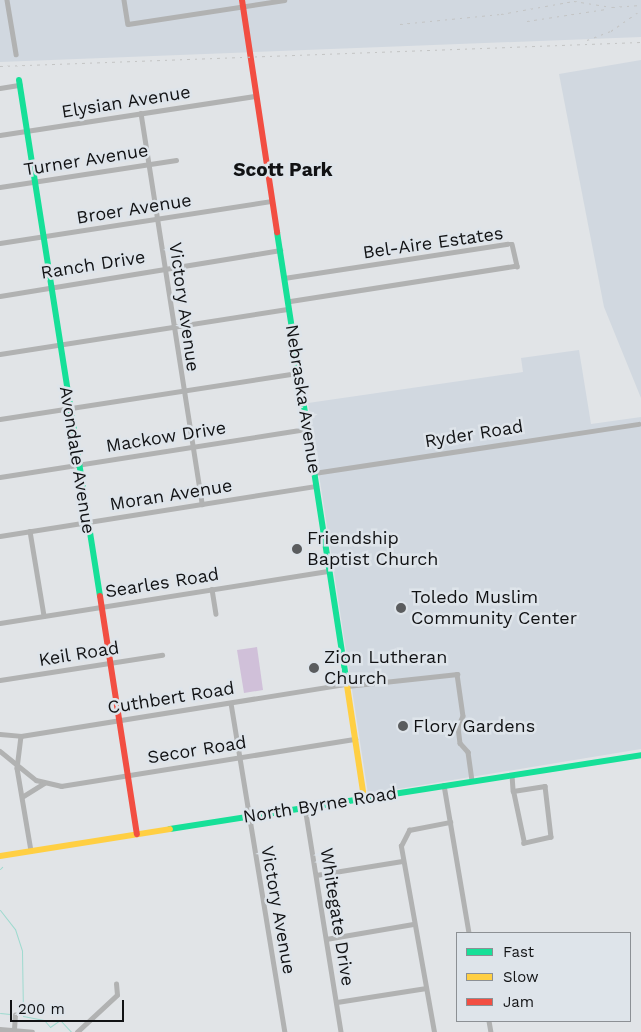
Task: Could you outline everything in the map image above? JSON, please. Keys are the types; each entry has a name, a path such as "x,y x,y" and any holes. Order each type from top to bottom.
{"street":[{"path":"0,1 7,0 16,54"},
{"path":"124,0 128,24 242,3 284,0"},
{"name":"Nebraska Avenue","path":"242,3 364,798"},
{"path":"0,88 19,83"},
{"name":"Avondale Avenue","path":"19,83 99,608 110,663 137,834"},
{"name":"Elysian Avenue","path":"0,135 256,96"},
{"name":"Victory Avenue","path":"141,113 182,390 202,504"},
{"name":"Turner Avenue","path":"0,187 176,160"},
{"name":"Broer Avenue","path":"0,243 272,201"},
{"name":"Bel-Aire Estates","path":"284,278 507,244 512,244 517,266 288,305"},
{"name":"Ranch Drive","path":"0,296 50,286 280,250"},
{"path":"0,354 288,305"},
{"path":"0,419 298,373"},
{"name":"Ryder Road","path":"314,473 638,424"},
{"name":"Mackow Drive","path":"0,477 307,429"},
{"name":"Moran Avenue","path":"0,536 316,486"},
{"path":"30,531 44,616"},
{"name":"Searles Road","path":"0,623 329,571"},
{"path":"212,590 216,614"},
{"name":"Keil Road","path":"0,680 162,655"},
{"name":"Cuthbert Road","path":"0,734 21,736 347,685 457,674 463,716 458,727 460,743 468,752 472,781"},
{"name":"Victory Avenue","path":"231,703 248,816 285,1032"},
{"path":"21,736 17,768 30,851"},
{"name":"Secor Road","path":"0,751 17,768 44,783 68,785 355,739"},
{"name":"North Byrne Road","path":"0,856 641,755"},
{"path":"512,775 513,791 521,841 552,837 545,786 513,791"},
{"path":"22,796 44,783"},
{"path":"444,785 469,932"},
{"name":"Whitegate Drive","path":"305,807 341,1032"},
{"path":"434,1032 402,861 402,839 408,830 450,822"},
{"path":"316,875 402,861"},
{"path":"326,938 413,924"},
{"path":"77,1032 117,995 116,984"},
{"path":"337,1002 426,988"},
{"path":"14,1029 15,1015"},
{"path":"0,1029 32,1032"}],"shaded area":[{"path":"0,0 641,0 641,37 0,62"},
{"path":"641,60 641,398 604,307 559,74"},
{"path":"579,350 591,424 641,417 641,749 368,794 308,403 523,372 521,358"},
{"path":"257,647 263,690 244,693 237,650"}],"waterway":[{"path":"0,910 15,929 22,951 23,1016 44,1020 50,1027 60,1020 71,1032"},
{"path":"0,1013 10,1014"}],"railway":[{"path":"400,24 501,14 574,1 612,7 641,5"},
{"path":"527,21 606,9"},
{"path":"587,40 611,31 641,10"},
{"path":"0,66 641,42"}],"traffic: fast":[{"path":"19,80 100,596"},
{"path":"277,232 346,679"},
{"path":"170,829 641,755"}],"traffic: slow":[{"path":"346,679 364,798"},
{"path":"0,856 170,829"}],"traffic: jam":[{"path":"242,0 277,232"},
{"path":"100,596 137,834"}],"place":[{"name":"Friendship Baptist Church","path":"297,549"},
{"name":"Toledo Muslim Community Center","path":"401,608"},
{"name":"Zion Lutheran Church","path":"314,668"},
{"name":"Flory Gardens","path":"403,726"}],"district":[{"name":"Scott Park","path":"283,170"}]}
